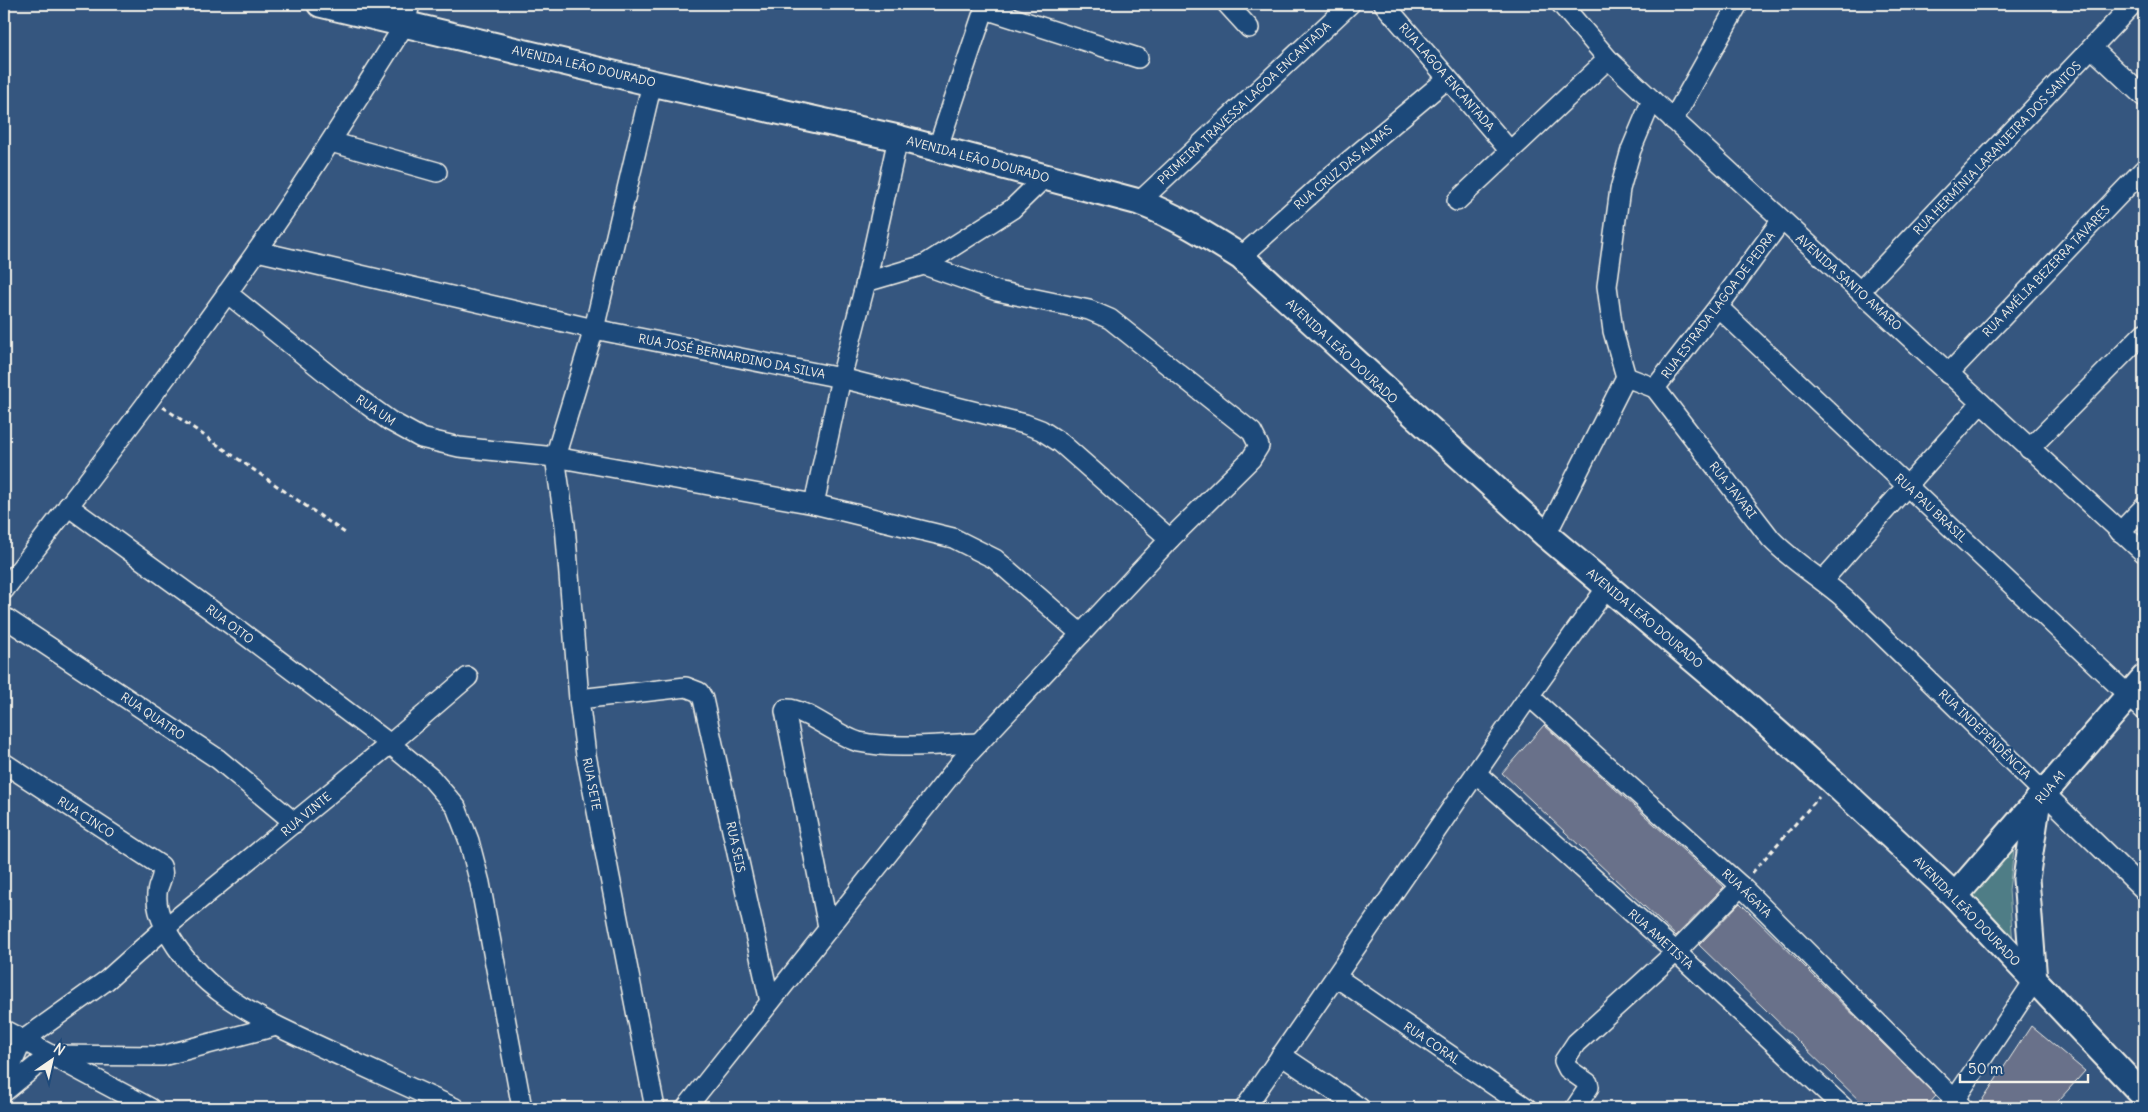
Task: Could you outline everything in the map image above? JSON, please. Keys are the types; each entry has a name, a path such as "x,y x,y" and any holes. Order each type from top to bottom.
{"main road":[{"name":"AVENIDA LEÃO DOURADO","path":"320,4 407,14 652,83 898,138 937,150 1139,202 1173,215 1240,257 1546,535 1608,586 1833,782 1955,896 2144,1096"},
{"name":"RUA A1","path":"1955,896 2042,796 2139,694"},
{"path":"2034,981 2026,879 2042,796"}],"street":[{"path":"1226,4 1249,28"},
{"name":"PRIMEIRA TRAVESSA LAGOA ENCANTADA","path":"1139,202 1350,4"},
{"name":"RUA LAGOA ENCANTADA","path":"1384,4 1510,151"},
{"name":"AVENIDA SANTO AMARO","path":"1561,4 1608,59 1781,221 1860,291 2029,449 2144,553"},
{"path":"1673,120 1738,4"},
{"name":"RUA HERMÍNIA LARANJEIRA DOS SANTOS","path":"1860,291 2133,4"},
{"path":"937,150 985,6 1138,58"},
{"path":"4,590 150,398 257,251 331,142 407,14"},
{"path":"2092,49 2144,97"},
{"path":"1457,201 1608,59"},
{"name":"RUA CRUZ DAS ALMAS","path":"1240,257 1331,176 1447,78"},
{"path":"556,457 594,329 652,83"},
{"path":"1546,535 1626,377 1613,331 1607,286 1620,189 1631,150 1652,100"},
{"path":"814,504 841,378 866,282 898,138"},
{"path":"331,142 437,172"},
{"name":"RUA AMÉLIA BEZERRA TAVARES","path":"1948,374 2144,170"},
{"path":"866,282 924,265 1012,209 1045,177"},
{"name":"RUA ESTRADA LAGOA DE PEDRA","path":"1655,388 1718,307 1781,221"},
{"name":"RUA JOSÉ BERNARDINO DA SILVA","path":"257,251 594,329 841,378 1025,424 1041,430 1061,443 1170,539"},
{"path":"686,1108 961,762 1170,539 1256,454 1259,446 1258,440 1252,432 1110,319 1075,306 997,291 924,265"},
{"name":"RUA UM","path":"227,293 351,393 390,421 421,438 459,447 556,457 814,504 953,538 972,546 994,559 1081,634"},
{"name":"RUA PAU BRASIL","path":"1718,307 1906,484 2139,694"},
{"path":"2029,449 2144,333"},
{"path":"1626,377 1655,388"},
{"name":"RUA JAVARI","path":"1655,388 1771,539 1794,562 1823,580"},
{"path":"1823,580 1906,484 1980,403"},
{"name":"RUA SETE","path":"556,457 565,525 578,699 586,756 655,1108"},
{"name":"RUA OITO","path":"68,506 240,631 390,744 442,790 456,807 469,841 480,883 522,1108"},
{"path":"2120,532 2144,507"},
{"name":"RUA INDEPENDÊNCIA","path":"1823,580 2042,796 2144,890"},
{"path":"1245,1108 1529,696 1608,586"},
{"name":"RUA QUATRO","path":"4,617 218,759 295,823"},
{"name":"RUA VINTE","path":"22,1040 107,980 165,928 295,823 468,678"},
{"name":"RUA SEIS","path":"578,699 686,687 699,692 703,699 770,1002"},
{"name":"RUA ÁGATA","path":"1529,696 1741,886 1955,1105"},
{"path":"828,927 786,709 798,712 841,736 859,742 896,745 978,743"},
{"name":"RUA CINCO","path":"4,763 161,866 163,873 156,892 157,904 165,928"},
{"name":"RUA AMETISTA","path":"1476,773 1676,952 1844,1108"},
{"path":"1575,1108 1589,1087 1588,1083 1568,1069 1564,1061 1565,1057 1576,1044 1676,952 1741,886"},
{"path":"165,928 191,965 215,990 250,1013 455,1108"},
{"name":"RUA CORAL","path":"1336,977 1528,1108"},
{"path":"1955,1105 2034,981"},
{"path":"4,1092 49,1054 162,1056 276,1026"},
{"path":"4,1030 49,1054 129,1103 150,1108"},
{"path":"4,1082 22,1040"},
{"path":"1281,1055 1360,1108"}],"path":[{"path":"150,398 345,533"},
{"path":"1741,886 1833,782"}],"green space":[{"path":"2014,849 2009,890 2013,945 1970,894"}],"building":[{"path":"1544,725 1724,887 1676,936 1502,773"},
{"path":"1740,903 1936,1096 1925,1108 1867,1108 1699,945"},
{"path":"2031,1026 2085,1071 2052,1108 1977,1108"}]}
